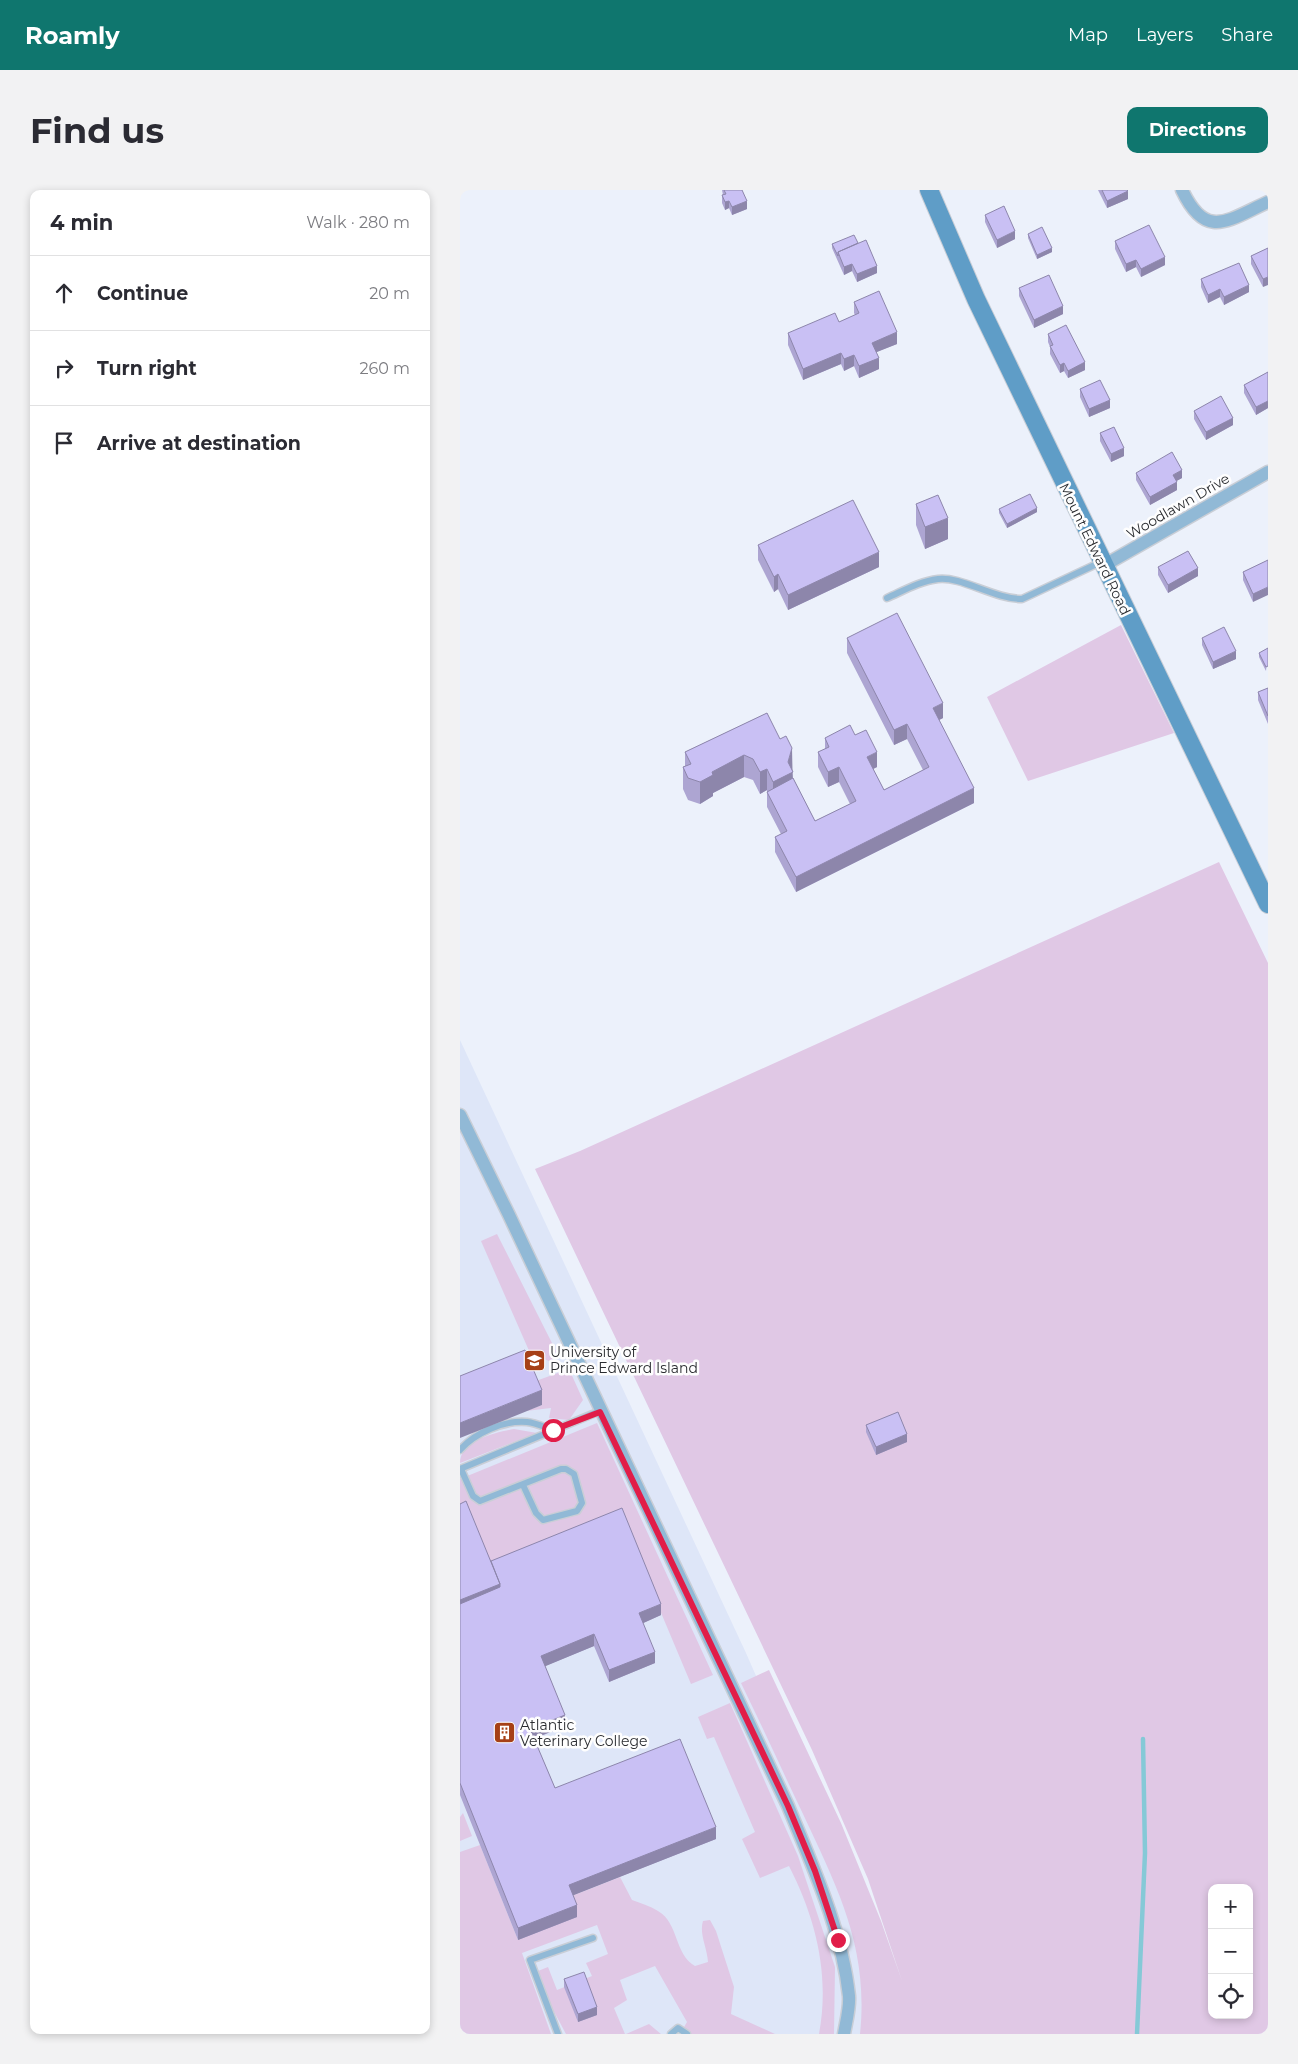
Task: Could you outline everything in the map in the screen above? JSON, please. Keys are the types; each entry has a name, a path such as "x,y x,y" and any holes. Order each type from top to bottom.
{"street":[{"name":"Mount Edward Road","path":"929,190 976,299 1102,564 1268,904"},
{"path":"1182,190 1190,207 1198,217 1211,222 1225,222 1268,202"},
{"name":"Woodlawn Drive","path":"1102,564 1268,472"},
{"path":"460,1116 509,1214 600,1412 788,1806 815,1871 838,1940 849,1998 844,2034"}],"lane":[{"path":"887,598 940,578 1009,598 1022,598 1102,564"},
{"path":"523,1485 536,1513 543,1520 577,1510 582,1503 574,1474 566,1468 523,1485 480,1502 473,1496 461,1469 600,1412"},
{"path":"460,1450 474,1436 515,1422 534,1423 553,1430"},
{"path":"558,2034 530,1960 593,1938"},
{"path":"671,2034 678,2028 687,2034"}],"shaded area":[{"path":"1121,625 1174,733 1028,781 987,697"},
{"path":"1219,862 1268,963 1268,2034 860,2034 862,2003 860,1974 848,1920 828,1868 741,1683 769,1670 841,1823 881,1921 902,1981 868,1879 812,1750 535,1169 580,1151"},
{"name":"University of Prince Edward Island","path":"460,1040 746,1653 900,2004 910,2034 460,2034"},
{"path":"497,1234 556,1351 553,1359 549,1361 530,1353 481,1241"},
{"path":"569,1369 583,1400 569,1420 549,1418 551,1408 526,1411 542,1405 533,1382"},
{"path":"597,1423 713,1675 691,1684 622,1520 490,1573 460,1519 460,1479"},
{"path":"514,1429 537,1433 460,1463 466,1448 473,1443 489,1435"},
{"path":"730,1703 798,1856 835,1967 834,2034 819,2034 823,1990 818,1948 807,1906 789,1866 760,1878 742,1839 755,1832 714,1737 707,1739 698,1717"},
{"path":"463,1813 472,1836 460,1841 460,1817"},
{"path":"480,1845 518,1940 569,1897 620,1877 632,1900 652,1908 665,1916 670,1923 683,1954 695,1966 708,1962 702,1926 703,1921 710,1920 716,1931 734,1987 731,2014 775,2034 680,2034 687,2022 655,1966 620,1980 627,2000 614,2008 625,2034 566,2034 551,2006 538,1971 548,1967 557,1990 592,1976 586,1963 608,1954 597,1925 522,1953 551,2034 460,2034 460,1852"},
{"path":"649,2024 661,2034 626,2034"}],"building":[{"path":"724,190 742,190 747,201 732,207 729,201 725,202 722,195 726,194"},
{"path":"1102,190 1127,190 1128,191 1107,201"},
{"path":"1004,206 1015,231 997,240 985,215"},
{"path":"1149,225 1165,257 1141,269 1136,260 1126,264 1115,241"},
{"path":"1042,227 1052,248 1037,255 1028,234"},
{"path":"854,235 858,243 838,252 838,256 832,244"},
{"path":"866,240 877,266 857,274 852,264 844,267 838,252"},
{"path":"1268,248 1268,277 1263,279 1251,256"},
{"path":"1239,263 1249,285 1224,297 1220,289 1208,295 1201,279"},
{"path":"1049,275 1063,306 1034,320 1019,288"},
{"path":"879,291 897,332 872,343 879,358 859,366 854,355 844,359 841,353 803,369 788,333 835,313 839,322 859,313 854,302"},
{"path":"1066,325 1085,362 1068,371 1064,363 1060,365 1050,346 1053,345 1048,334"},
{"path":"1268,372 1268,401 1256,407 1244,385"},
{"path":"1100,380 1110,400 1089,409 1080,389"},
{"path":"1221,396 1233,418 1206,432 1194,411"},
{"path":"1114,427 1124,448 1111,454 1100,433"},
{"path":"1172,452 1182,470 1173,475 1177,482 1150,497 1136,473"},
{"path":"1030,494 1037,508 1007,524 999,509"},
{"path":"938,495 948,518 925,527 916,504"},
{"path":"853,500 879,552 788,595 778,574 774,577 758,545"},
{"path":"1188,551 1198,568 1168,585 1158,567"},
{"path":"1268,560 1268,587 1253,594 1243,572"},
{"path":"897,613 943,703 933,708 974,788 796,877 775,837 787,831 767,792 793,778 815,821 856,801 839,767 828,772 818,752 829,747 825,738 850,725 855,735 866,730 877,752 867,757 884,790 929,767 907,724 894,730 847,638"},
{"path":"1224,627 1236,651 1213,662 1202,638"},
{"path":"1268,648 1268,666 1266,667 1259,653"},
{"path":"1268,688 1268,716 1258,692"},
{"path":"767,713 780,739 786,736 792,748 788,762 793,772 773,782 767,769 760,772 753,759 744,755 712,772 713,775 700,782 688,778 683,767 691,764 685,752"},
{"path":"525,1350 542,1390 460,1423 460,1376"},
{"path":"898,1412 907,1434 876,1447 866,1425"},
{"path":"466,1501 500,1584 460,1600 460,1504"},
{"name":"Atlantic Veterinary College","path":"622,1508 661,1604 639,1613 655,1652 609,1670 594,1634 541,1656 565,1715 530,1729 555,1788 680,1739 716,1827 569,1885 577,1905 518,1928 460,1783 460,1604 500,1587 491,1561"},
{"path":"584,1972 597,2007 578,2014 564,1979"}],"waterway":[{"path":"1137,2034 1145,1853 1143,1739"}],"place":[{"name":"University of Prince Edward Island","path":"534,1360"},
{"name":"Atlantic Veterinary College","path":"504,1733"}],"route":[{"path":"553,1430 600,1412 788,1806 815,1871 838,1940"}]}
